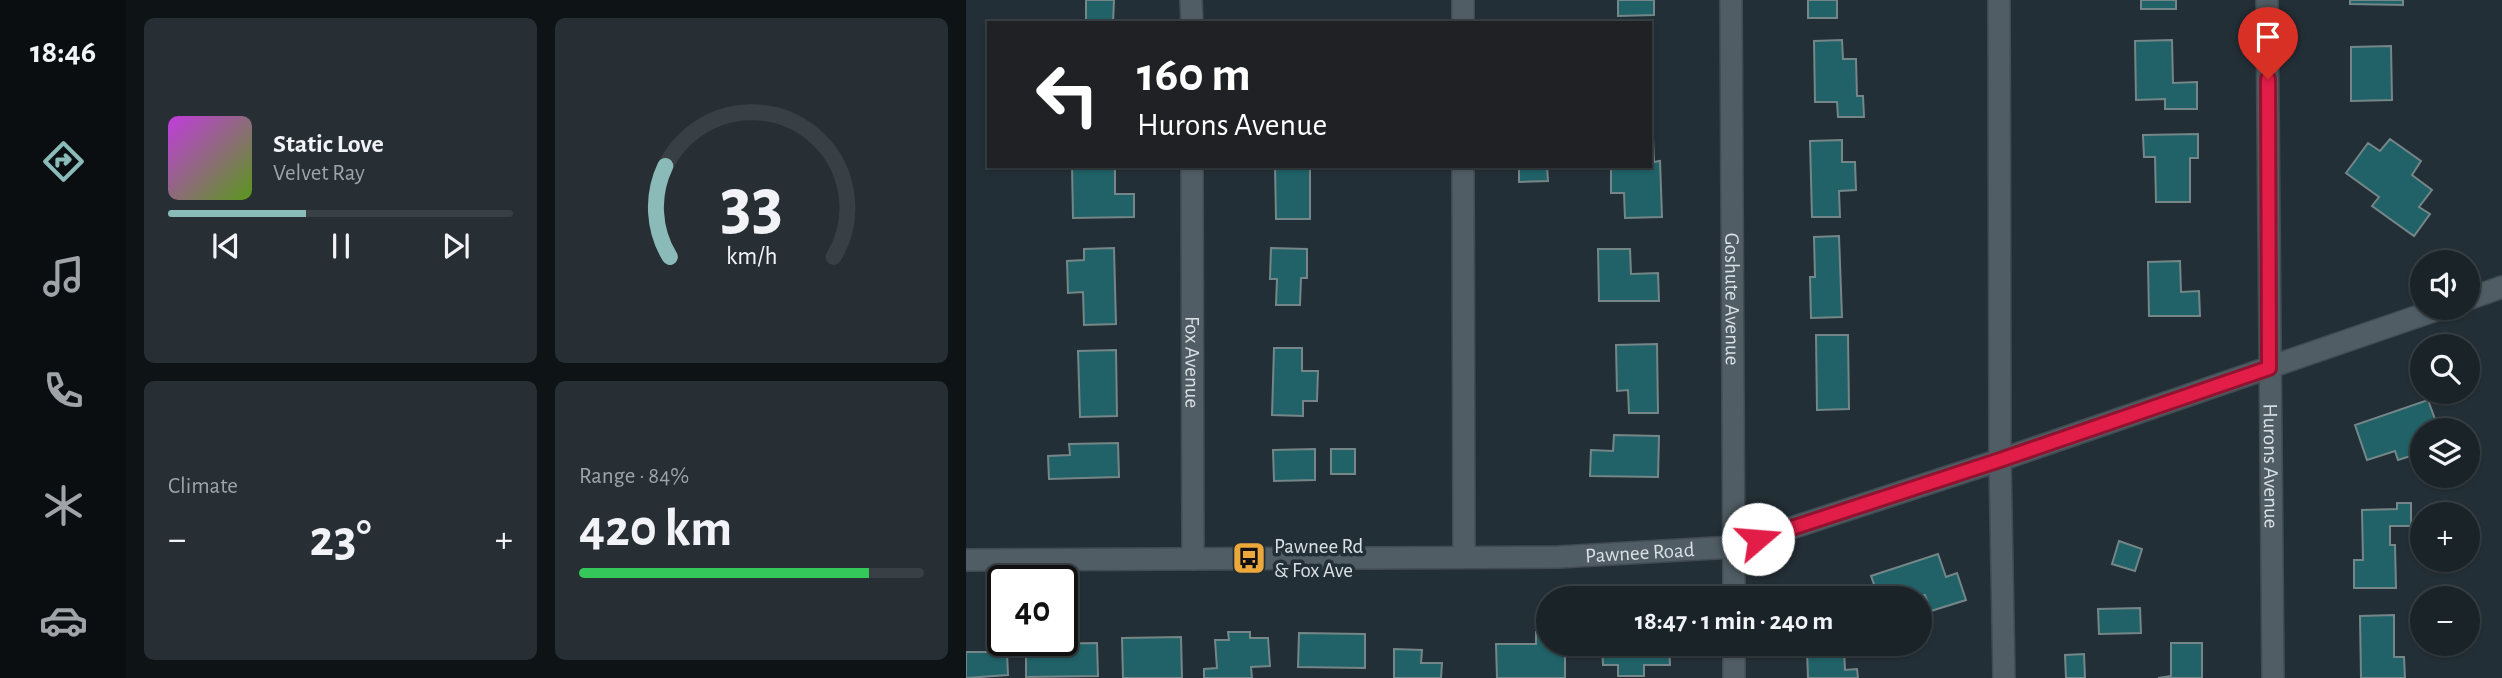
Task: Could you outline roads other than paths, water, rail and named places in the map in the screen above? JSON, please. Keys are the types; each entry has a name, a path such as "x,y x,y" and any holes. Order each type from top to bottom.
{"street":[{"path":"1191,0 1192,21"},
{"path":"1463,0 1463,21"},
{"name":"Goshute Avenue","path":"1731,0 1734,586"},
{"path":"1998,0 2004,678"},
{"name":"Hurons Avenue","path":"2267,0 2273,678"},
{"name":"Fox Avenue","path":"1192,168 1193,559"},
{"path":"1464,168 1464,557"},
{"path":"2480,295 2502,287"},
{"name":"Pawnee Road","path":"966,560 1559,556 1733,547 2000,460 2410,319"},
{"path":"1734,656 1734,678"}],"place":[{"name":"Pawnee Rd & Fox Ave","path":"1249,558"}]}
